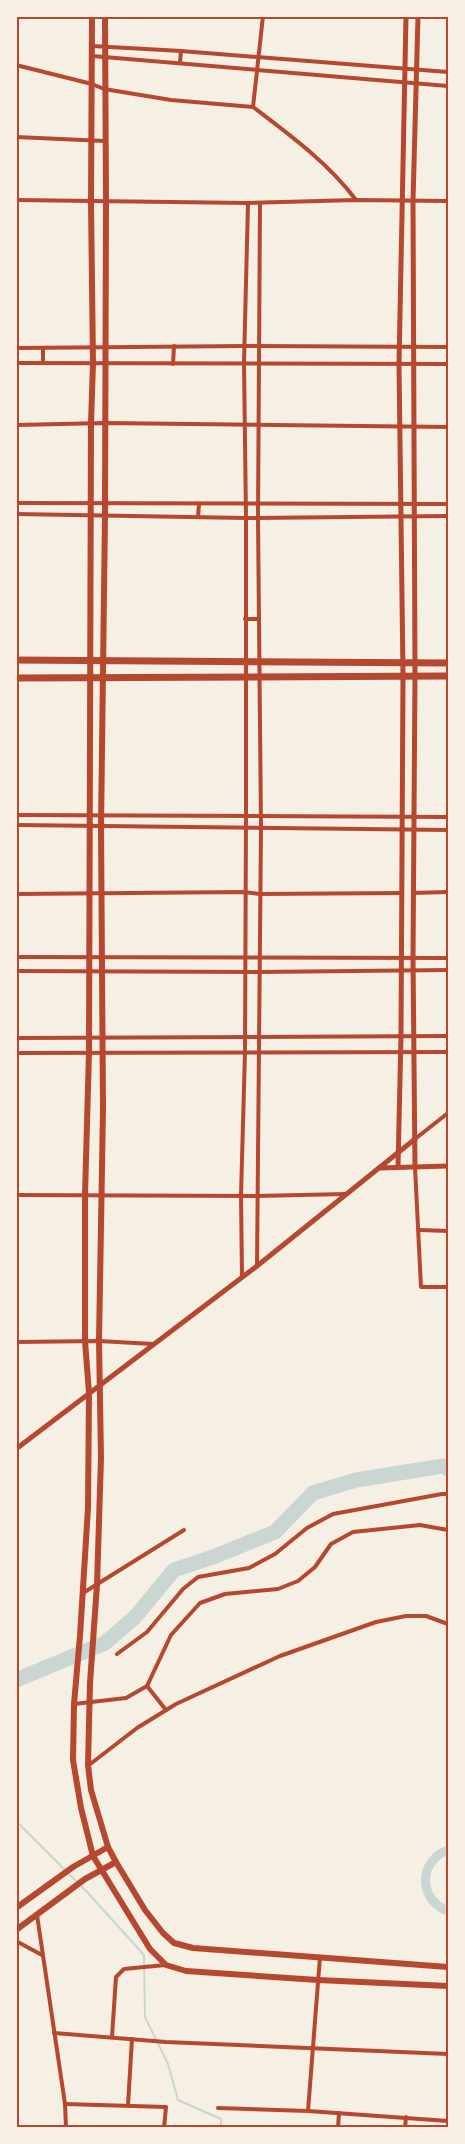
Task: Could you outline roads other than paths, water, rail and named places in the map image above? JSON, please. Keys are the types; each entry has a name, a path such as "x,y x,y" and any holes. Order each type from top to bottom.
{"main road":[{"path":"92,16 93,364 90,516 89,1052 85,1195 85,1341 89,1393 88,1508 74,1704 73,1760 81,1808 93,1856 139,1933 150,1949 166,1965 186,1971 448,1986"},
{"path":"105,16 105,516 101,815 103,1052 99,1341 101,1458 97,1585 89,1703 88,1766 91,1790 108,1847 116,1862 146,1910 163,1933 174,1943 194,1948 448,1967"},
{"path":"16,660 448,663"},
{"path":"16,678 448,676"},
{"path":"16,1908 73,1867 108,1847"},
{"path":"16,1930 85,1880 116,1862"}],"street":[{"path":"253,107 263,16"},
{"path":"398,1167 403,675 399,347 406,16"},
{"path":"418,16 413,201 415,1167 420,1230 421,1287 448,1287"},
{"path":"92,46 448,72"},
{"path":"180,62 181,51"},
{"path":"92,56 448,86"},
{"path":"16,65 104,89 171,100 253,107 298,142 345,186 356,200"},
{"path":"16,137 105,141"},
{"path":"16,200 248,203 356,200 448,201"},
{"path":"242,1277 246,815 244,363 248,203"},
{"path":"257,1266 261,828 258,518 260,203"},
{"path":"16,348 93,346 448,347"},
{"path":"173,364 174,346"},
{"path":"43,348 43,363"},
{"path":"16,363 448,364"},
{"path":"16,425 105,423 448,428"},
{"path":"16,503 448,504"},
{"path":"198,518 199,504"},
{"path":"16,514 198,518 448,516"},
{"path":"245,619 259,618"},
{"path":"402,748 414,747"},
{"path":"16,815 448,817"},
{"path":"16,825 448,830"},
{"path":"413,893 448,892"},
{"path":"16,894 401,893"},
{"path":"16,957 448,958"},
{"path":"16,971 102,973 448,970"},
{"path":"16,1038 448,1036"},
{"path":"16,1053 448,1052"},
{"path":"16,1449 257,1266 448,1113"},
{"path":"379,1168 448,1166"},
{"path":"16,1195 349,1194"},
{"path":"420,1230 448,1231"},
{"path":"16,1342 99,1341 153,1344"},
{"path":"117,1654 147,1632 183,1589 198,1577 249,1568 275,1554 307,1528 333,1514 448,1494"},
{"path":"74,1704 126,1698 147,1686 171,1635 200,1603 225,1594 278,1589 298,1581 315,1567 331,1544 353,1533 420,1525 448,1530"},
{"path":"83,1593 184,1530"},
{"path":"88,1766 137,1728 166,1710 212,1686 280,1656 376,1622 405,1616 426,1616 448,1624"},
{"path":"147,1686 166,1710"},
{"path":"37,1915 65,2104 66,2127"},
{"path":"16,1941 42,1955"},
{"path":"308,2111 320,1958"},
{"path":"112,2037 116,1977 124,1969 166,1965"},
{"path":"54,2033 147,2041 448,2054"},
{"path":"128,2105 132,2039"},
{"path":"65,2104 166,2107 164,2127"},
{"path":"218,2108 308,2111 448,2121"},
{"path":"338,2127 339,2113"},
{"path":"405,2127 406,2117"}],"waterway":[{"path":"16,1680 105,1643 135,1617 174,1570 275,1532 313,1493 356,1480 443,1466 448,1469"},
{"path":"16,1821 88,1893 144,1955 145,2017 168,2064 178,2100 221,2119 221,2128"},
{"path":"448,1850 438,1855 431,1863 426,1880 431,1898 438,1906 448,1911"}]}
